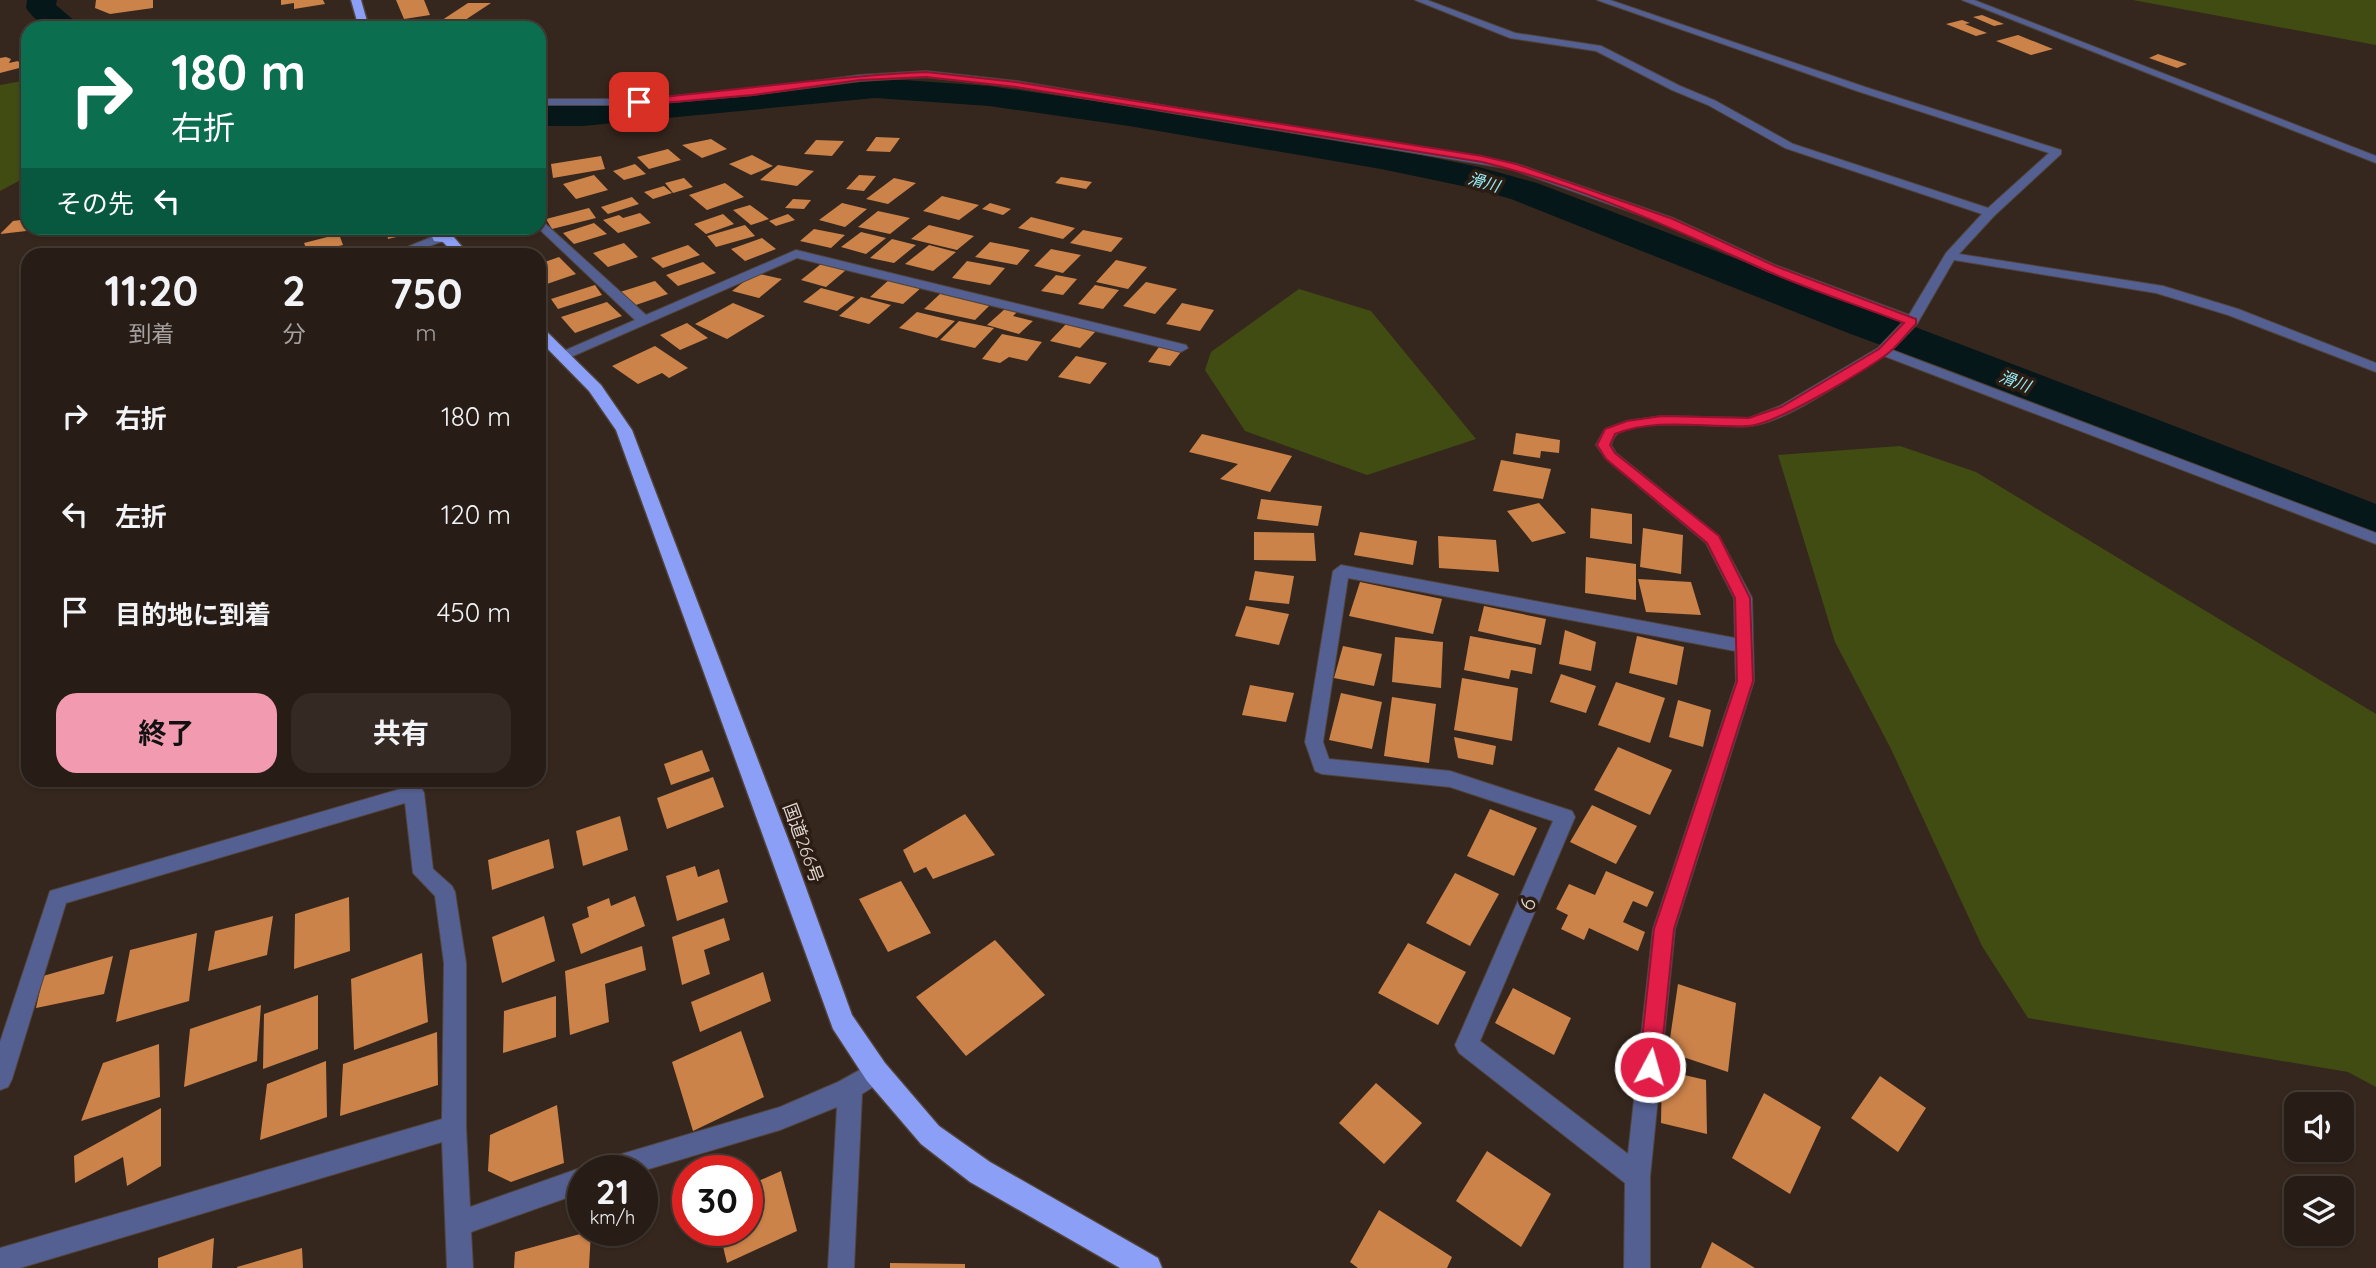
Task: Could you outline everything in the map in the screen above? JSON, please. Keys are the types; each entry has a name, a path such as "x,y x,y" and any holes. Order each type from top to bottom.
{"highway":[{"path":"356,0 362,21"},
{"path":"440,235 456,248"},
{"name":"国道266号","path":"546,338 603,397 624,430 782,852 842,1021 876,1072 930,1135 980,1172 1147,1268"}],"street":[{"path":"1419,0 1513,36 1598,48 1676,88 1712,103 1789,146 1990,213"},
{"path":"1601,0 1861,89 2057,152 1990,213 1950,256 1911,322 1883,351 1785,410 1751,422 1662,420 1627,425 1609,432 1603,445 1611,456 1713,540 1743,598 1745,681 1664,929 1638,1177 1637,1268"},
{"path":"1966,0 2376,160"},
{"path":"546,102 639,102 860,78 926,74 1016,84 1513,166 1669,221 1771,268 1911,322"},
{"path":"546,229 644,321"},
{"path":"407,248 432,235"},
{"path":"564,356 796,254 1181,348"},
{"path":"1950,256 2158,289 2233,312 2376,368"},
{"path":"1883,351 2376,540"},
{"name":"6","path":"1638,1177 1467,1045 1566,817 1450,779 1322,766 1314,742 1341,571 1744,646"},
{"path":"0,1079 57,897 414,793 423,873 445,892 455,963 454,1127 460,1268"},
{"path":"657,1155 794,1113 850,1090 876,1072"},
{"path":"841,1268 850,1090"},
{"path":"0,1261 454,1127"},
{"path":"460,1223 567,1185"}],"green space":[{"path":"2133,0 2376,0 2376,45"},
{"path":"21,81 21,180 0,191 0,85"},
{"path":"1299,289 1371,311 1476,439 1367,475 1245,431 1205,370 1211,352"},
{"path":"1900,446 1976,472 2376,714 2376,1087 2348,1072 2028,1018 1982,946 1891,749 1835,642 1778,455"}],"building":[{"path":"96,0 153,0 153,8 110,14 95,8"},
{"path":"281,0 323,0 325,4 294,9 294,3 281,5"},
{"path":"396,0 424,0 430,15 404,19"},
{"path":"468,3 491,3 464,21 441,21"},
{"path":"1982,15 2004,24 1994,26 1973,17"},
{"path":"1962,20 1970,23 1965,24 1987,33 1976,36 1946,24"},
{"path":"2018,35 2053,49 2031,55 1996,41"},
{"path":"2158,54 2187,64 2177,68 2149,58"},
{"path":"0,58 11,59 9,63 18,61 21,68 0,73"},
{"path":"876,137 900,138 890,152 866,151"},
{"path":"711,139 727,149 702,158 682,145"},
{"path":"816,140 844,141 832,156 804,154"},
{"path":"668,149 681,160 649,169 637,157"},
{"path":"752,155 773,166 751,175 729,164"},
{"path":"601,156 605,169 553,178 551,164"},
{"path":"635,164 646,174 624,180 613,171"},
{"path":"778,165 814,171 797,186 760,180"},
{"path":"594,175 608,190 576,199 563,184"},
{"path":"859,175 876,176 864,191 846,189"},
{"path":"1061,177 1092,182 1086,189 1055,183"},
{"path":"684,178 693,187 673,193 665,183"},
{"path":"894,178 916,183 888,204 866,199"},
{"path":"725,183 744,197 707,210 689,195"},
{"path":"664,186 672,193 653,199 644,192"},
{"path":"942,196 979,205 959,220 923,211"},
{"path":"632,197 639,204 608,214 601,207"},
{"path":"793,199 811,200 804,209 785,208"},
{"path":"842,203 867,209 845,227 819,220"},
{"path":"990,203 1011,209 1003,215 982,209"},
{"path":"750,205 769,219 751,225 733,210"},
{"path":"589,208 596,218 552,229 546,219"},
{"path":"878,211 910,218 890,234 858,227"},
{"path":"640,213 651,223 618,233 603,220 619,215 623,218"},
{"path":"723,214 734,224 706,234 694,224"},
{"path":"788,214 795,220 776,226 769,221"},
{"path":"1031,217 1075,228 1063,239 1018,228"},
{"path":"21,220 21,232 0,234 13,221"},
{"path":"594,223 607,234 574,244 563,233"},
{"path":"745,225 755,236 716,247 707,236"},
{"path":"929,225 974,236 957,250 911,239"},
{"path":"814,229 845,235 831,248 800,241"},
{"path":"1083,230 1123,238 1111,252 1070,243"},
{"path":"861,232 886,238 866,254 841,247"},
{"path":"339,235 343,245 306,248 304,243"},
{"path":"387,235 405,235 388,239"},
{"path":"762,238 776,249 745,261 731,249"},
{"path":"892,239 916,245 894,263 870,258"},
{"path":"990,242 1030,250 1017,265 975,257"},
{"path":"624,243 638,257 608,267 593,253"},
{"path":"688,245 700,255 663,268 651,258"},
{"path":"929,245 956,252 933,271 905,264"},
{"path":"1051,249 1081,255 1063,273 1034,266"},
{"path":"559,257 576,274 546,284 546,262"},
{"path":"1116,260 1147,267 1128,289 1096,282"},
{"path":"967,261 1005,268 990,285 952,278"},
{"path":"703,262 716,273 678,286 666,275"},
{"path":"821,264 846,270 826,287 801,280"},
{"path":"755,273 782,279 759,298 732,291"},
{"path":"1056,275 1077,279 1063,295 1041,291"},
{"path":"890,279 922,287 903,304 870,297"},
{"path":"655,281 668,294 633,306 620,292"},
{"path":"1146,282 1177,289 1155,314 1123,306"},
{"path":"595,285 602,295 558,309 551,299"},
{"path":"1095,285 1119,290 1103,309 1078,304"},
{"path":"821,288 855,297 837,311 803,302"},
{"path":"941,293 991,304 975,320 924,309"},
{"path":"861,297 891,305 869,324 839,316"},
{"path":"607,302 622,316 575,333 561,317"},
{"path":"733,303 765,316 727,339 695,324"},
{"path":"1182,303 1214,310 1200,331 1166,324"},
{"path":"1006,308 1018,311 1013,316 1033,321 1019,334 987,325"},
{"path":"917,312 955,321 937,338 899,328"},
{"path":"959,321 994,328 975,348 940,340"},
{"path":"687,323 708,338 680,350 660,335"},
{"path":"1067,323 1097,330 1080,348 1050,341"},
{"path":"1002,334 1042,342 1027,361 1009,357 1000,363 982,359"},
{"path":"655,346 688,368 669,378 662,373 638,384 612,366"},
{"path":"1159,347 1181,352 1170,366 1148,362"},
{"path":"1076,356 1107,363 1090,384 1058,377"},
{"path":"1516,433 1560,440 1559,453 1541,451 1540,458 1513,454"},
{"path":"1202,434 1292,456 1270,492 1220,479 1238,464 1189,452"},
{"path":"1501,460 1551,469 1543,499 1493,491"},
{"path":"1261,499 1322,506 1318,526 1257,519"},
{"path":"1539,503 1566,533 1532,542 1507,511"},
{"path":"1591,508 1632,514 1632,544 1590,538"},
{"path":"1643,528 1683,535 1681,574 1640,567"},
{"path":"1254,532 1314,533 1316,561 1254,560"},
{"path":"1360,532 1417,541 1413,565 1354,555"},
{"path":"1438,536 1496,540 1499,572 1439,568"},
{"path":"1586,557 1636,564 1636,600 1585,593"},
{"path":"1255,571 1294,576 1289,604 1249,600"},
{"path":"1638,579 1691,582 1701,615 1646,612"},
{"path":"1360,582 1442,599 1433,634 1349,616"},
{"path":"1246,606 1289,614 1279,645 1235,636"},
{"path":"1484,606 1546,619 1541,645 1478,631"},
{"path":"1565,630 1596,642 1591,671 1559,664"},
{"path":"1470,636 1536,648 1532,674 1511,670 1509,679 1464,670"},
{"path":"1637,636 1684,647 1677,685 1629,673"},
{"path":"1395,637 1443,642 1441,688 1392,682"},
{"path":"1343,646 1382,654 1374,686 1334,678"},
{"path":"1561,674 1596,686 1586,713 1550,702"},
{"path":"1462,678 1518,688 1512,741 1454,730"},
{"path":"1616,682 1665,698 1650,743 1598,725"},
{"path":"1250,685 1294,693 1286,722 1242,715"},
{"path":"1341,693 1382,702 1372,749 1329,740"},
{"path":"1392,697 1436,704 1429,763 1384,756"},
{"path":"1678,700 1711,710 1703,747 1669,737"},
{"path":"1454,737 1496,746 1493,765 1458,758"},
{"path":"1618,747 1672,770 1650,815 1594,790"},
{"path":"702,750 710,771 671,785 664,764"},
{"path":"713,777 724,807 667,829 657,798"},
{"path":"1592,805 1637,826 1616,864 1570,842"},
{"path":"1490,809 1537,828 1514,876 1467,856"},
{"path":"965,814 995,855 933,879 926,867 914,873 903,850"},
{"path":"620,816 628,850 583,866 576,831"},
{"path":"549,839 554,868 492,890 488,860"},
{"path":"695,866 698,877 719,869 728,902 677,921 666,876"},
{"path":"1606,871 1654,892 1647,907 1633,901 1623,922 1645,932 1638,951 1589,928 1584,940 1561,929 1568,915 1556,909 1569,884 1595,895"},
{"path":"1455,873 1499,894 1470,946 1426,923"},
{"path":"901,881 931,933 888,952 859,899"},
{"path":"635,896 645,926 581,954 572,924 589,917 587,907 609,898 611,906"},
{"path":"349,897 350,951 294,969 295,914"},
{"path":"273,916 267,955 208,971 215,931"},
{"path":"544,916 555,961 502,983 492,937"},
{"path":"724,918 730,940 704,950 710,974 682,985 672,937"},
{"path":"197,933 189,1001 116,1022 130,950"},
{"path":"995,940 1045,995 966,1056 916,997"},
{"path":"1408,943 1466,972 1438,1025 1378,993"},
{"path":"642,946 646,970 605,984 609,1022 570,1035 565,971"},
{"path":"422,953 428,1022 354,1050 351,979"},
{"path":"113,956 104,994 36,1008 43,976"},
{"path":"763,972 771,1001 700,1032 691,1002"},
{"path":"1678,984 1736,1003 1728,1072 1668,1052"},
{"path":"1513,988 1571,1018 1554,1055 1495,1023"},
{"path":"318,995 318,1049 263,1069 264,1014"},
{"path":"556,996 556,1037 503,1053 504,1011"},
{"path":"261,1005 257,1061 184,1087 190,1029"},
{"path":"741,1031 764,1097 693,1131 672,1062"},
{"path":"437,1032 438,1085 340,1116 343,1064"},
{"path":"159,1044 160,1097 81,1121 103,1063"},
{"path":"326,1061 327,1117 260,1140 267,1084"},
{"path":"1662,1070 1706,1080 1707,1134 1661,1123"},
{"path":"1880,1076 1926,1108 1898,1152 1851,1118"},
{"path":"1376,1083 1422,1123 1384,1164 1339,1123"},
{"path":"1764,1093 1821,1127 1790,1194 1732,1158"},
{"path":"557,1105 564,1163 511,1182 488,1171 490,1135"},
{"path":"161,1108 161,1166 127,1186 123,1157 75,1183 74,1156"},
{"path":"1487,1151 1551,1194 1521,1247 1456,1201"},
{"path":"781,1171 797,1231 727,1263 723,1246 763,1246 763,1179"},
{"path":"1379,1210 1452,1257 1447,1268 1358,1268 1350,1262"},
{"path":"214,1238 212,1268 158,1268 158,1258"},
{"path":"567,1238 567,1246 590,1246 589,1268 514,1268 515,1252"},
{"path":"1712,1242 1755,1268 1701,1268"},
{"path":"302,1248 303,1268 237,1268 237,1267"},
{"path":"890,1263 965,1264 965,1268 890,1268"}],"waterway":[{"name":"滑川","path":"42,0 41,8 59,21"},
{"name":"滑川","path":"546,116 583,116 875,88 989,96 1129,116 1381,158 1479,178 1524,191 1864,324 1973,363 2376,523"}],"route":[{"path":"639,102 753,92 860,78 926,74 1016,84 1482,159 1513,166 1669,221 1771,268 1912,321 1883,351 1785,410 1751,422 1662,420 1627,425 1609,432 1603,445 1611,456 1713,540 1743,598 1745,681 1664,929 1650,1067"}]}
